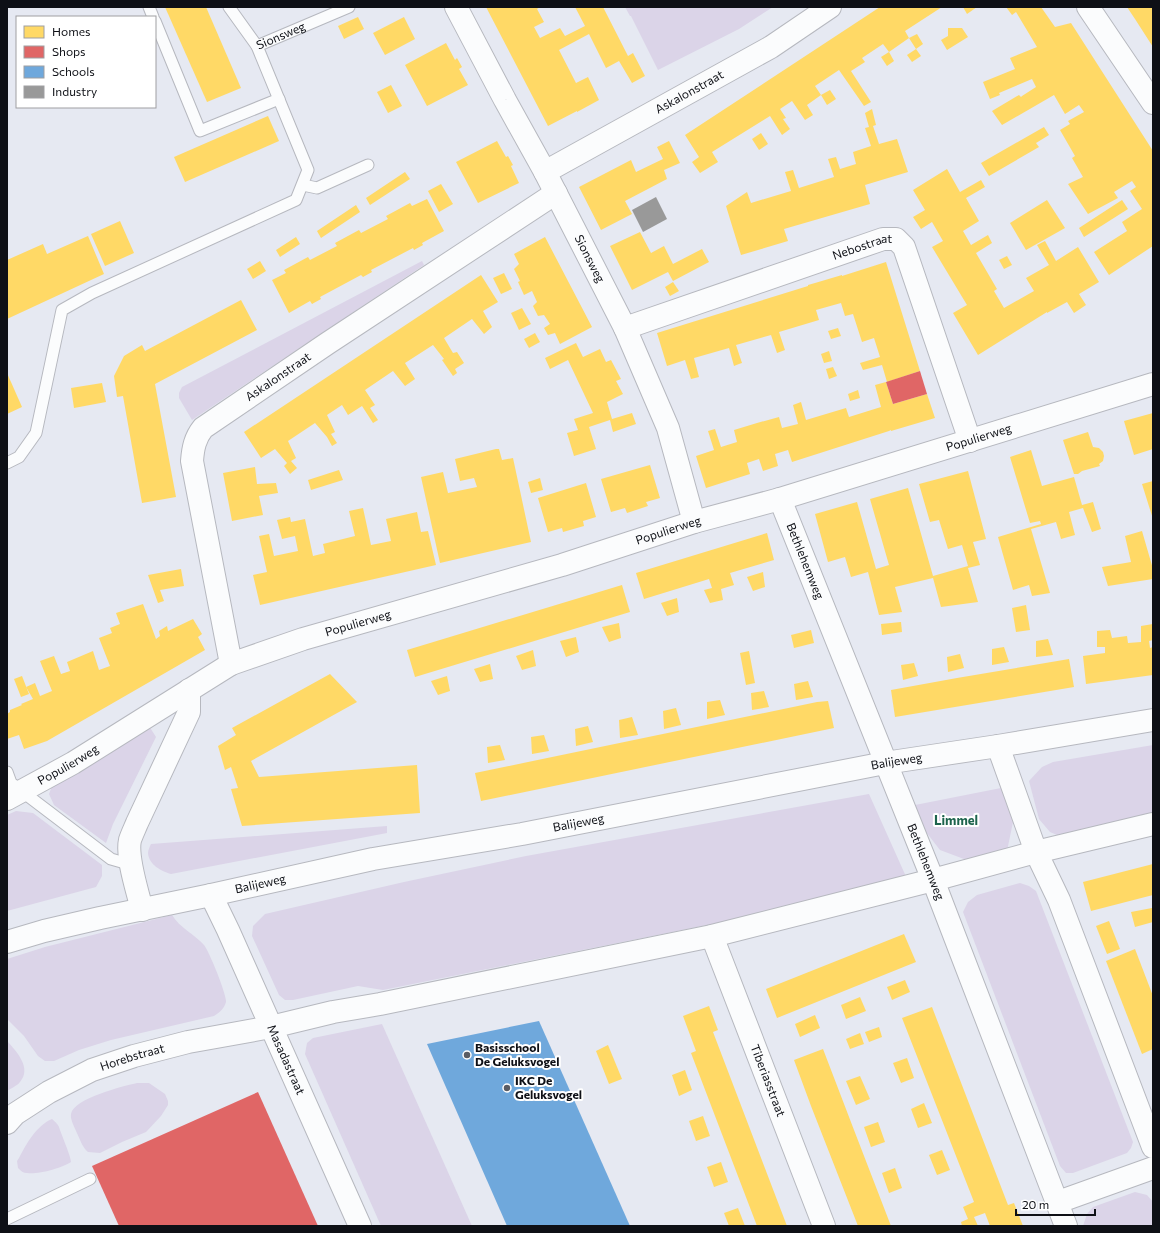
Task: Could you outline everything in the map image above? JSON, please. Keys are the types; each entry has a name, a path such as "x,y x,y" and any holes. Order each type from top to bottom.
{"street":[{"name":"Sionsweg","path":"456,7 501,93 545,172 625,328 668,428 694,522"},
{"name":"Askalonstraat","path":"545,172 771,47 830,7"},
{"path":"1088,7 1153,102"},
{"name":"Askalonstraat","path":"231,664 192,461 194,443 198,434 203,428 328,343 556,193"},
{"name":"Nebostraat","path":"625,328 883,239 896,239 904,247 970,441"},
{"name":"Populierweg","path":"14,795 74,763 231,664 303,639 562,565 694,522 780,499 1153,384"},
{"name":"Bethlehemweg","path":"780,499 933,880 1066,1226"},
{"path":"142,910 132,865 130,841 137,822 189,712 189,690"},
{"name":"Balijeweg","path":"7,942 44,931 373,859 522,834 885,763 1153,720"},
{"path":"998,746 1036,852 1060,900 1153,1147"},
{"path":"271,1027 333,1012 380,1004 712,936 933,880 1036,852 1153,824"},
{"name":"Masadastraat","path":"211,895 360,1226"},
{"name":"Tiberiasstraat","path":"712,936 824,1226"},
{"name":"Horebstraat","path":"7,1123 15,1114 49,1092 92,1070 134,1056 188,1042 271,1027"},
{"path":"1058,1202 1153,1168"}],"lane":[{"name":"Sionsweg","path":"229,7 257,46 349,7"},
{"path":"156,23 200,131 279,99"},
{"path":"7,463 19,457 36,433 62,310 92,293 296,200 308,170 257,46"},
{"path":"303,184 317,188 368,165"},
{"path":"7,772 14,795 111,859 132,865"},
{"path":"7,1219 90,1179"}],"shaded area":[{"path":"625,7 773,7 739,29 658,70"},
{"path":"422,261 424,265 192,420 179,398 179,393 182,387"},
{"path":"149,726 156,737 113,824 106,843 54,805 49,794 52,786"},
{"path":"1153,745 1153,815 1064,838 1050,832 1039,819 1029,781 1042,767 1053,762"},
{"path":"1001,788 1013,822 1007,851 985,860 964,859 940,850 923,828 915,805"},
{"path":"869,794 908,881 722,922 383,990 358,986 293,1000 285,1000 279,995 252,936 253,926 265,914 404,882 526,856"},
{"path":"16,811 33,813 102,865 102,876 96,887 7,911 7,815"},
{"path":"387,826 387,833 171,874 163,871 153,864 148,853 151,844"},
{"path":"1020,883 1029,886 1036,891 1133,1142 1127,1153 1073,1173 1066,1173 1060,1166 963,912 968,902 977,895"},
{"path":"172,915 179,924 204,945 221,982 226,1002 223,1009 216,1015 111,1040 79,1050 54,1061 45,1061 38,1056 24,1036 7,1019 7,959 45,947"},
{"path":"382,1024 472,1226 381,1226 305,1054 307,1043 313,1038"},
{"path":"7,1041 22,1060 24,1071 20,1082 7,1091"},
{"path":"137,1083 149,1083 165,1094 168,1105 161,1116 146,1132 100,1153 88,1152 81,1143 72,1120 71,1114 74,1108 90,1098 100,1094"},
{"path":"52,1119 59,1126 71,1162 62,1167 43,1172 22,1172 18,1168 17,1161 37,1130"},
{"path":"1135,1192 1147,1195 1153,1202 1153,1226 1083,1226 1087,1214 1093,1207"}],"building: Homes":[{"path":"165,7 206,7 241,88 207,102"},
{"path":"486,7 540,7 537,9 544,22 534,27 540,38 560,28 565,36 585,26 575,7 603,7 628,56 633,53 645,76 632,83 619,61 606,68 589,34 559,50 576,83 588,77 599,100 548,126"},
{"path":"880,7 942,7 905,31 909,38 889,52 883,44 862,58 865,62 851,71 871,102 864,106 839,70 815,86 821,95 807,105 813,115 805,120 792,101 780,109 786,118 783,119 790,129 782,135 770,116 712,152 718,162 700,173 692,162 699,157 685,135"},
{"path":"963,7 977,7 967,14"},
{"path":"1006,7 1041,7 1055,27 1071,23 1153,151 1153,246 1109,275 1094,252 1127,231 1122,222 1142,209 1130,191 1136,187 1132,181 1114,192 1118,198 1088,214 1068,184 1083,177 1072,158 1075,156 1060,130 1070,124 1068,121 1084,112 1079,105 1065,114 1054,95 1002,125 992,111 1019,95 1021,97 1036,87 1032,79 999,93 1000,95 990,99 983,82 1015,69 1010,58 1037,47 1016,12 1012,15"},
{"path":"1127,7 1153,7 1153,47 1135,19"},
{"path":"358,17 364,29 344,39 338,26"},
{"path":"404,17 415,39 385,55 373,33"},
{"path":"948,28 962,28 968,37 947,50 941,40 948,36"},
{"path":"917,34 923,44 916,49 909,38"},
{"path":"446,43 455,60 457,58 462,67 459,69 468,85 427,106 405,65"},
{"path":"916,49 921,56 912,62 907,55"},
{"path":"889,52 894,61 887,66 881,57"},
{"path":"391,85 402,106 388,113 377,92"},
{"path":"830,90 836,99 827,105 821,95"},
{"path":"872,109 876,125 873,126 879,144 897,139 908,172 865,185 870,204 784,229 788,241 741,255 726,206 747,192 751,203 791,191 785,172 793,170 799,188 834,177 828,159 836,157 840,169 856,164 853,152 871,146 865,128 869,127 865,113"},
{"path":"268,116 279,141 185,182 174,157"},
{"path":"1044,127 1049,135 1036,143 1039,147 989,176 981,163"},
{"path":"761,133 768,144 759,150 752,139"},
{"path":"497,141 506,157 508,156 513,165 511,166 519,183 478,203 456,162"},
{"path":"669,141 680,163 664,170 667,179 625,201 632,214 601,230 579,187 631,160 636,172 663,159 657,147"},
{"path":"947,169 960,192 981,180 985,187 966,198 979,221 963,231 971,245 988,235 992,243 976,253 997,289 994,291 1004,308 1034,291 1026,278 1049,265 1037,245 1045,241 1056,261 1078,247 1099,282 1079,294 1086,305 1074,313 1067,302 1047,312 978,355 953,313 967,305 932,247 943,241 932,222 921,229 913,217 925,210 913,190"},
{"path":"405,172 410,179 370,205 366,198"},
{"path":"441,184 453,204 439,212 428,191"},
{"path":"427,199 444,231 422,243 423,245 414,250 413,248 371,270 372,272 363,277 361,275 320,297 321,299 312,304 310,301 289,313 272,280 286,273 284,270 308,257 310,260 337,246 335,243 359,230 361,233 388,219 386,216 410,203 412,206"},
{"path":"1047,200 1065,228 1026,250 1010,223"},
{"path":"1122,200 1128,209 1084,237 1079,228"},
{"path":"356,205 360,212 321,238 317,231"},
{"path":"120,221 134,253 105,266 91,234"},
{"path":"640,232 651,253 664,246 673,264 702,249 709,262 673,281 668,272 632,290 610,246"},
{"path":"88,236 104,274 7,319 7,260 43,244 47,254"},
{"path":"296,237 300,244 280,257 276,250"},
{"path":"545,237 592,327 560,344 555,333 548,335 544,328 550,324 544,315 538,316 533,306 537,302 532,291 524,295 518,282 520,281 514,269 519,264 514,254"},
{"path":"1007,256 1012,265 1004,269 999,260"},
{"path":"260,261 266,271 253,279 247,269"},
{"path":"886,262 920,371 887,382 882,365 863,370 860,363 880,357 874,338 862,342 853,314 845,316 841,303 816,310 819,320 779,332 785,350 777,353 771,335 736,345 742,363 734,366 729,348 694,358 699,377 691,379 685,360 667,366 657,333"},
{"path":"504,273 512,289 501,294 493,278"},
{"path":"481,275 498,302 483,311 492,327 484,334 472,319 444,338 453,353 457,352 464,363 455,369 457,373 453,376 442,360 444,359 433,345 405,363 415,379 405,386 393,371 365,390 375,405 370,408 378,420 373,423 362,406 348,415 342,405 327,415 335,432 331,434 337,443 332,446 327,437 315,423 288,441 296,458 291,461 297,468 290,474 284,466 287,463 275,449 261,458 244,432"},
{"path":"673,282 679,291 670,296 665,287"},
{"path":"241,300 257,330 155,384 176,497 142,503 123,396 117,397 114,376 124,356 142,345 145,351"},
{"path":"522,308 531,324 519,330 511,313"},
{"path":"838,328 841,336 831,339 828,331"},
{"path":"535,333 540,342 529,348 524,339"},
{"path":"576,343 583,357 600,349 606,362 611,360 621,379 616,381 623,394 607,402 612,419 632,413 636,424 613,432 610,420 589,427 596,449 574,456 567,433 578,430 574,419 593,413 568,360 550,369 545,358"},
{"path":"829,351 832,361 824,363 821,354"},
{"path":"833,367 837,376 829,379 826,369"},
{"path":"7,373 22,407 7,414"},
{"path":"886,382 893,404 927,394 935,418 891,430 792,462 788,450 775,454 778,466 763,471 759,459 747,463 750,474 706,488 696,456 714,450 708,431 715,429 721,447 737,442 734,430 757,423 779,417 782,428 798,424 793,405 801,402 806,420 846,408 849,417 881,407 875,385"},
{"path":"102,383 106,402 74,408 71,388"},
{"path":"858,390 860,398 850,401 848,394"},
{"path":"1153,413 1153,449 1134,455 1124,421"},
{"path":"1088,432 1093,447 1099,448 1103,452 1103,461 1099,464 1100,466 1074,474 1063,440"},
{"path":"499,449 502,460 513,458 531,542 440,563 421,477 443,472 448,493 477,487 474,478 460,481 455,459"},
{"path":"1031,450 1042,486 1074,477 1082,505 1093,502 1101,529 1092,532 1083,508 1069,512 1075,535 1061,539 1056,522 1031,529 1050,593 1032,596 1029,585 1013,590 998,537 1041,524 1040,521 1030,523 1010,457"},
{"path":"650,465 660,498 646,502 648,506 627,513 625,508 611,512 601,479"},
{"path":"255,467 257,484 276,483 278,493 259,496 263,515 232,521 223,473"},
{"path":"339,470 343,480 311,490 308,480"},
{"path":"968,471 986,539 973,542 980,565 968,568 978,602 941,607 933,578 895,587 902,612 879,615 868,572 851,577 845,557 828,562 815,514 857,502 876,569 889,565 870,499 908,488 933,576 968,566 962,545 948,549 939,520 930,522 919,484"},
{"path":"540,478 543,490 531,493 528,482"},
{"path":"1153,481 1153,519 1142,484"},
{"path":"586,483 596,517 583,521 584,526 563,532 562,528 548,532 538,498"},
{"path":"363,508 371,545 391,541 386,519 417,512 421,532 428,531 436,565 260,605 253,575 267,572 259,536 269,534 274,556 298,551 295,536 282,539 277,520 290,517 291,522 305,519 313,556 325,553 323,544 355,536 349,511"},
{"path":"1142,531 1153,569 1153,579 1108,586 1102,567 1131,562 1125,536"},
{"path":"767,533 774,560 730,573 734,585 721,589 723,600 710,603 704,590 712,588 709,579 644,599 636,573"},
{"path":"181,569 184,586 160,590 164,601 158,603 148,575"},
{"path":"763,572 765,587 753,591 747,577"},
{"path":"622,585 630,612 415,677 407,650"},
{"path":"677,598 679,612 667,616 661,603"},
{"path":"143,604 156,639 160,636 159,631 167,626 168,631 193,619 202,634 198,637 205,650 47,741 24,749 19,735 7,739 7,714 10,710 33,699 26,687 35,683 40,696 52,691 40,661 54,656 61,674 70,671 67,662 93,651 99,670 110,666 99,638 112,633 110,628 120,624 116,613"},
{"path":"1026,605 1030,630 1016,632 1012,608"},
{"path":"901,622 902,632 882,635 881,624"},
{"path":"619,623 621,638 609,642 602,627"},
{"path":"1153,624 1153,640 1149,641 1150,648 1153,647 1153,675 1086,684 1083,656 1105,653 1105,647 1097,647 1097,631 1110,630 1112,638 1127,636 1128,643 1141,642 1141,626"},
{"path":"811,630 814,643 794,648 791,635"},
{"path":"576,637 579,652 566,657 560,641"},
{"path":"1048,639 1053,655 1036,657 1036,641"},
{"path":"1004,647 1009,662 992,665 992,649"},
{"path":"533,650 536,666 522,670 516,656"},
{"path":"749,651 755,683 746,685 740,653"},
{"path":"960,654 964,668 948,672 947,657"},
{"path":"1069,659 1074,687 895,717 891,690"},
{"path":"914,663 918,676 903,680 901,665"},
{"path":"490,664 493,679 480,682 474,669"},
{"path":"330,674 357,702 251,761 259,777 417,765 420,813 242,826 231,789 238,788 231,767 225,770 218,746 236,735 232,728"},
{"path":"22,676 29,694 21,697 14,679"},
{"path":"447,676 450,691 438,695 431,681"},
{"path":"808,681 813,697 796,700 794,684"},
{"path":"764,691 769,707 752,710 751,693"},
{"path":"720,700 725,715 707,719 707,702"},
{"path":"828,701 834,728 481,801 475,773 817,702"},
{"path":"676,708 681,725 664,729 663,711"},
{"path":"632,717 638,735 620,738 619,720"},
{"path":"588,726 593,742 576,746 575,729"},
{"path":"544,735 549,751 532,754 531,737"},
{"path":"500,745 505,760 488,763 487,747"},
{"path":"1153,864 1153,895 1091,911 1083,882"},
{"path":"1152,908 1153,922 1135,927 1131,912"},
{"path":"1109,921 1120,949 1107,954 1096,926"},
{"path":"904,934 916,962 777,1018 766,989"},
{"path":"1135,949 1153,996 1153,1049 1142,1054 1106,961"},
{"path":"905,980 910,992 892,1000 887,987"},
{"path":"860,997 866,1011 846,1019 841,1005"},
{"path":"709,1006 718,1030 713,1032 787,1226 757,1226 691,1053 696,1051 683,1016"},
{"path":"932,1007 1008,1205 1014,1203 1023,1226 990,1226 985,1213 974,1217 978,1226 962,1226 961,1222 968,1219 963,1207 974,1202 902,1018"},
{"path":"815,1015 820,1028 800,1037 795,1024"},
{"path":"879,1027 882,1037 869,1042 865,1032"},
{"path":"860,1033 864,1044 850,1049 846,1039"},
{"path":"608,1045 622,1079 609,1084 596,1051"},
{"path":"823,1049 891,1226 858,1226 811,1106 794,1060"},
{"path":"907,1058 914,1078 901,1083 893,1063"},
{"path":"685,1070 692,1090 679,1096 672,1075"},
{"path":"860,1076 870,1099 856,1105 846,1081"},
{"path":"924,1103 932,1123 918,1128 911,1109"},
{"path":"703,1116 710,1136 696,1141 689,1121"},
{"path":"878,1122 885,1142 871,1147 864,1127"},
{"path":"942,1150 950,1170 937,1175 929,1155"},
{"path":"721,1162 728,1182 714,1187 707,1167"},
{"path":"895,1168 902,1188 889,1193 882,1173"},
{"path":"738,1208 745,1226 729,1226 724,1213"}],"building: Shops":[{"path":"920,371 927,394 893,404 886,382"},
{"path":"258,1092 318,1226 119,1226 92,1166"}],"building: Schools":[{"name":"IKC De Geluksvogel","path":"539,1021 630,1226 507,1226 427,1044"}],"building: Industry":[{"path":"656,197 667,219 643,232 632,210"}],"place":[{"name":"Basisschool De Geluksvogel","path":"467,1055"},
{"name":"IKC De Geluksvogel","path":"507,1088"}],"district":[{"name":"Limmel","path":"956,820"}]}
